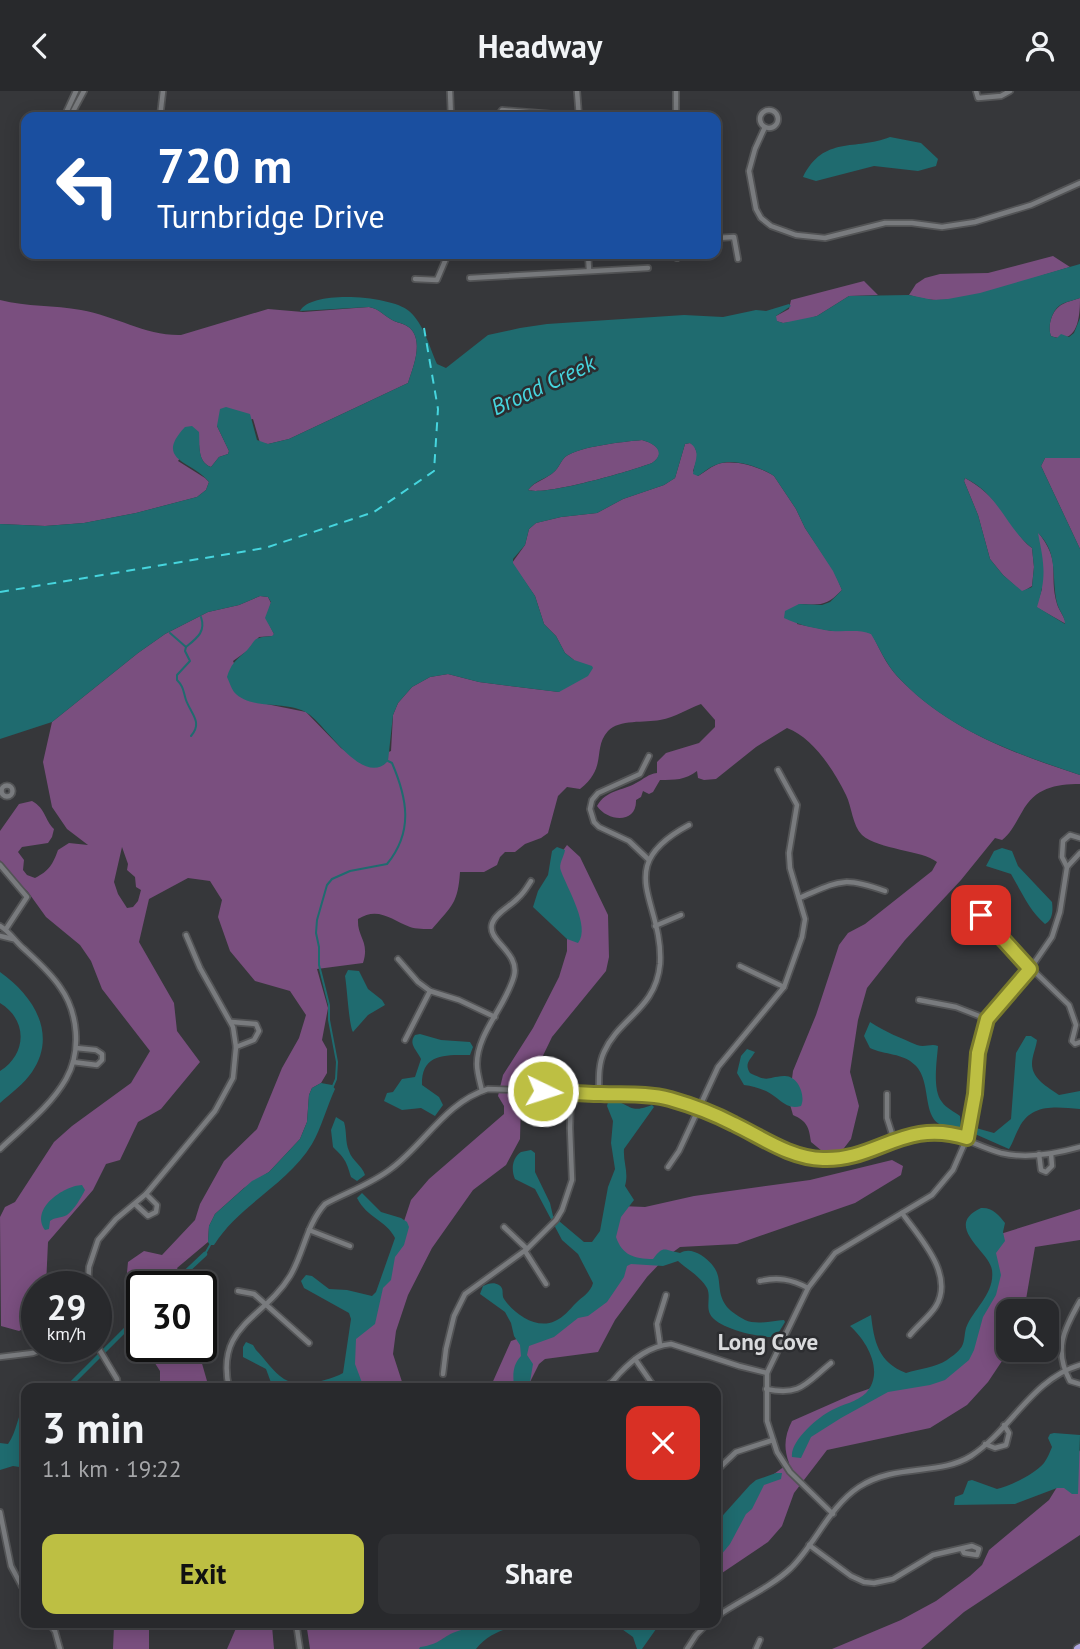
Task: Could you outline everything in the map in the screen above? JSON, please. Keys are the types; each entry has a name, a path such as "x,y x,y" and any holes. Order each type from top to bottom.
{"street":[{"path":"66,112 76,91"},
{"path":"73,112 84,91"},
{"path":"161,112 163,91"},
{"path":"450,91 451,112"},
{"path":"577,91 579,112"},
{"path":"676,91 676,112"},
{"path":"975,91 978,98 1001,96 1010,91"},
{"path":"501,112 518,112"},
{"path":"765,127 755,149 750,171 756,209 761,218 771,226 796,235 825,239 885,223 942,227 973,222 1031,205 1080,183"},
{"path":"721,238 734,237 738,259"},
{"path":"415,279 437,280 446,259"},
{"path":"588,259 589,270"},
{"path":"470,278 648,268"},
{"path":"649,757 642,772 598,793 592,800 590,809 594,822 599,827 629,841 649,859"},
{"path":"668,1167 679,1151 718,1067 784,987 802,936 805,919 789,853 797,805 778,770"},
{"path":"598,1094 604,1051 646,1003 655,985 660,964 646,878 649,859 663,841 689,825"},
{"path":"1067,867 1062,857 1063,841 1070,835 1080,838"},
{"path":"833,1514 783,1463 767,1421 767,1373 808,1288 835,1253 932,1195 953,1170 967,1138 975,1094 978,1053 987,1019 1046,948 1057,927 1067,867 1080,853"},
{"path":"0,865 27,897 6,929"},
{"path":"482,1091 477,1061 481,1045 508,990 515,968 509,953 492,933 492,925 494,919 520,897 531,881"},
{"path":"799,898 840,881 855,881 885,891"},
{"path":"654,926 681,915"},
{"path":"0,926 6,929 61,988 73,1014 76,1048 66,1078 48,1103 0,1149"},
{"path":"993,928 1030,969 1063,996 1073,1013 1080,1036"},
{"path":"89,1271 98,1240 116,1219 146,1194 216,1110 233,1078 236,1047 231,1022 200,968 186,935"},
{"path":"0,936 13,939"},
{"path":"398,958 418,982 430,991 469,1004 495,1017"},
{"path":"740,965 784,987"},
{"path":"405,1040 430,991"},
{"path":"919,1000 956,1007 987,1019"},
{"path":"231,1022 256,1024 259,1031 254,1040 236,1047"},
{"path":"1076,1030 1072,1041 1075,1044 1080,1042"},
{"path":"73,1062 100,1064 102,1057 99,1052 76,1048"},
{"path":"228,1383 226,1367 236,1335 247,1319 267,1304 291,1275 300,1258 312,1221 325,1204 393,1167 442,1119 482,1091 502,1088 648,1095 670,1100 733,1123 778,1147 810,1158 844,1158 923,1132 967,1138 1004,1153 1051,1154 1080,1147"},
{"path":"443,1374 454,1316 465,1294 526,1250 556,1220 569,1194 572,1180 571,1093"},
{"path":"887,1094 887,1118 894,1140"},
{"path":"1039,1154 1041,1170 1046,1172 1052,1166 1051,1154"},
{"path":"135,1204 148,1216 156,1212 157,1205 146,1194"},
{"path":"902,1213 937,1267 941,1288 936,1305 910,1335"},
{"path":"504,1227 526,1250 547,1284"},
{"path":"309,1230 350,1246"},
{"path":"760,1281 779,1278 808,1288"},
{"path":"238,1291 250,1292 267,1304 309,1343"},
{"path":"660,1345 657,1324 666,1295"},
{"path":"1080,1301 1060,1348 1070,1381 1080,1384"},
{"path":"610,1383 635,1359 660,1345 671,1344 767,1373"},
{"path":"0,1357 21,1354"},
{"path":"635,1359 652,1383"},
{"path":"108,1362 117,1383"},
{"path":"765,1389 778,1392 799,1389 831,1363"},
{"path":"721,1614 781,1577 858,1488 875,1478 896,1471 943,1465 971,1456 1052,1378 1080,1365"},
{"path":"985,1444 995,1448 1006,1445 1009,1433 1004,1425"},
{"path":"721,1466 736,1452 773,1440"},
{"path":"0,1512 11,1566 21,1585"},
{"path":"809,1545 851,1576 874,1583 892,1580 933,1555 962,1549"},
{"path":"53,1628 60,1649"},
{"path":"297,1628 300,1649"},
{"path":"687,1649 703,1628"},
{"path":"756,1649 760,1640"}],"shaded area":[{"path":"1053,256 1070,267 1003,288 951,299 936,300 909,295 916,284 925,278 940,274 988,273"},
{"path":"864,281 878,295 849,296 817,316 801,321 776,321 776,316 789,309 791,300"},
{"path":"1080,298 1076,328 1067,337 1051,336 1050,323 1059,306"},
{"path":"0,300 81,310 143,329 181,335 268,309 303,312 369,307 410,328 417,347 408,383 289,439 260,443 253,419 217,426 229,451 219,457 211,467 201,457 198,432 178,461 209,482 206,490 197,497 84,523 45,526 0,524"},
{"path":"642,440 651,443 659,452 652,463 569,486 528,490 552,474 565,457 572,453 602,445"},
{"path":"690,443 694,445 698,456 693,471 698,476 716,465 739,463 774,476 834,571 842,590 823,603 799,604 797,624 832,631 865,631 872,634 897,676 937,711 1005,748 1080,775 1080,784 1046,789 1033,797 1009,834 1002,840 995,838 961,880 905,940 867,988 858,1020 850,1072 859,1106 851,1139 841,1152 822,1151 811,1142 804,1122 793,1115 789,1101 793,1071 816,1015 839,945 848,933 865,924 932,871 937,862 879,844 862,835 856,826 846,795 829,765 805,739 787,728 756,747 716,779 698,778 697,771 680,779 660,780 653,792 649,794 643,791 641,797 636,800 632,813 627,817 614,817 602,811 597,806 605,797 657,773 657,762 666,753 699,743 715,727 715,720 701,704 666,719 625,723 608,731 603,738 597,766 589,781 580,789 567,787 558,796 548,833 515,852 505,852 497,865 484,872 460,872 458,891 453,903 432,929 410,927 378,914 365,915 358,919 365,950 363,963 317,969 328,1008 322,1040 327,1049 327,1073 321,1083 312,1088 309,1095 307,1122 300,1139 269,1172 244,1188 215,1214 209,1226 208,1242 177,1268 179,1271 127,1271 128,1262 144,1251 162,1255 195,1220 200,1204 224,1161 257,1129 282,1068 299,1038 306,1015 290,991 255,981 230,951 218,917 222,900 210,881 188,878 149,899 139,942 174,1003 177,1031 200,1062 161,1109 138,1122 120,1160 106,1164 93,1190 48,1242 47,1271 21,1271 21,1330 1,1326 0,1217 5,1207 15,1202 54,1142 131,1083 150,1051 102,989 91,961 80,945 46,917 0,860 0,831 19,804 32,801 40,807 54,829 48,843 22,847 18,852 24,860 23,870 27,875 35,878 44,873 58,850 69,843 88,845 67,829 52,807 43,762 52,722 165,634 208,612 239,605 260,596 268,597 271,603 266,618 274,634 259,637 247,651 233,661 252,701 306,712 341,748 362,763 391,751 393,715 398,703 412,687 430,677 448,674 479,682 559,692 574,660 565,653 556,636 544,624 535,596 512,563 525,545 529,529 536,523 561,517 597,513 623,499 664,485 675,478 685,444","holes":["122,847 128,864 127,870 135,877 136,887 141,890 138,901 133,907 127,908 114,882"]},
{"path":"1045,458 1080,458 1080,549 1041,466"},
{"path":"965,478 993,500 1032,548 1032,586 1022,592 990,559"},
{"path":"1037,531 1050,551 1057,604 1066,624 1036,607 1042,589"},
{"path":"567,845 580,857 608,915 609,957 606,971 552,1037 521,1101 520,1139 506,1165 473,1190 432,1248 408,1295 396,1331 393,1354 402,1383 357,1383 349,1367 354,1333 386,1276 411,1200 429,1179 504,1114 504,1106 498,1096 503,1075 533,1028 559,977 567,951 567,925 556,860"},
{"path":"892,1160 903,1166 901,1175 855,1203 737,1244 680,1247 647,1277 615,1320 598,1352 545,1359 539,1364 530,1383 492,1383 511,1341 566,1322 588,1301 621,1206 645,1207 694,1196 810,1180"},
{"path":"1080,1209 1080,1240 1035,1247 1026,1299 996,1299 996,1362 1001,1362 967,1405 930,1428 827,1450 794,1493 782,1526 768,1542 721,1573 721,1525 755,1488 789,1463 786,1441 792,1421 851,1395 962,1357 995,1282 994,1236"},
{"path":"154,1362 202,1362 208,1383 160,1383 160,1371"},
{"path":"1080,1450 1080,1535 964,1612 921,1649 832,1649 901,1620 936,1601 970,1576 982,1565 989,1550 1049,1500"},
{"path":"114,1628 149,1628 149,1649 113,1649"},
{"path":"236,1628 272,1628 274,1649 227,1649"},
{"path":"307,1628 501,1628 456,1649 310,1649"}],"water":[{"path":"890,137 921,143 938,159 936,166 918,171 874,166 816,181 803,177 811,164 831,150"},
{"name":"Broad Creek","path":"1080,264 1080,298 1058,306 1051,318 1050,327 1051,336 1057,338 1061,334 1069,337 1074,333 1080,318 1080,458 1045,458 1041,466 1080,549 1080,775 1005,748 937,711 897,676 871,634 820,629 784,618 785,611 799,604 822,605 830,602 842,590 833,571 774,476 755,467 725,462 698,476 693,474 696,450 690,443 685,444 675,478 664,485 623,499 597,513 536,523 529,529 525,545 513,559 535,596 544,624 556,636 565,653 593,668 588,676 559,692 479,682 448,674 430,677 412,687 398,703 393,715 388,761 378,767 367,767 356,761 307,713 289,707 259,704 241,698 233,690 227,677 234,663 256,639 274,634 265,618 271,602 268,597 260,596 239,605 208,612 165,634 52,722 0,739 0,524 45,526 84,523 197,497 206,490 209,482 174,454 176,438 185,427 192,426 199,432 201,457 211,467 219,457 229,451 217,426 220,409 226,407 250,414 257,440 268,444 289,439 408,383 417,347 410,328 369,307 300,311 307,304 335,297 353,297 400,306 414,316 437,364 446,368 488,335 547,324 684,315 723,317 756,310 766,311 789,304 791,306 776,316 777,321 783,323 817,316 849,296 909,295 933,300 980,293","holes":["642,440 651,443 659,452 652,463 570,486 528,490 552,474 565,457 572,453 602,445","965,478 986,493 1015,531 1032,548 1032,587 1022,591 1003,575 990,559 978,515","1038,533 1052,557 1055,593 1065,624 1037,607 1043,578"]},
{"path":"557,847 565,850 560,868 577,907 582,927 578,943 567,939 533,907 538,891 548,875 552,851"},
{"path":"1002,848 1012,851 1018,866 1052,902 1051,917 1045,924 1030,907 1011,874 986,866 994,851"},
{"path":"348,970 359,971 368,989 385,1005 368,1015 353,1032 345,976"},
{"path":"0,972 23,992 31,1004 38,1016 43,1044 32,1072 0,1103 0,1071 15,1056 21,1037 16,1018 0,1003"},
{"path":"870,1022 917,1045 938,1046 937,1090 944,1104 960,1116 961,1127 947,1127 937,1123 929,1106 925,1084 915,1065 905,1058 870,1048 864,1036"},
{"path":"415,1035 441,1040 470,1042 473,1047 470,1055 444,1056 430,1061 426,1067 422,1085 439,1097 443,1105 435,1116 421,1108 402,1110 384,1101 387,1093 393,1092 402,1079 415,1077 421,1059 412,1041"},
{"path":"1026,1036 1037,1040 1032,1064 1035,1074 1059,1095 1080,1091 1080,1109 1037,1110 1024,1120 1009,1149 975,1134 973,1130 976,1128 994,1133 1011,1119 1016,1053"},
{"path":"747,1049 755,1052 748,1065 750,1073 765,1079 784,1076 793,1079 802,1092 801,1106 791,1107 766,1091 744,1085 737,1073 741,1056"},
{"path":"321,1083 332,1085 335,1089 312,1144 290,1171 236,1218 214,1245 210,1245 209,1226 215,1214 252,1181 269,1172 300,1139 307,1122 309,1095 312,1088"},
{"path":"611,1100 635,1109 652,1105 654,1107 624,1149 625,1186 634,1200 621,1217 616,1237 625,1252 646,1259 653,1259 664,1250 698,1254 715,1268 723,1300 731,1311 749,1321 785,1322 776,1337 730,1328 710,1314 707,1288 678,1261 663,1266 631,1264 627,1266 624,1277 607,1302 588,1316 578,1318 554,1337 529,1346 527,1355 533,1364 530,1383 514,1383 516,1363 521,1356 520,1345 505,1312 480,1294 483,1286 491,1283 499,1285 504,1299 514,1310 526,1319 548,1323 561,1318 588,1292 593,1283 578,1254 562,1240 535,1189 515,1179 514,1161 521,1152 531,1150 535,1153 535,1172 550,1203 553,1216 584,1242 592,1242 600,1231 608,1187 615,1169 611,1143 613,1121 608,1102"},
{"path":"336,1117 344,1122 349,1151 365,1175 357,1181 351,1177 345,1160 333,1147 331,1130"},
{"path":"82,1185 85,1190 72,1210 67,1215 50,1221 49,1229 45,1230 42,1214 45,1207 66,1189"},
{"path":"362,1193 381,1212 401,1218 409,1227 404,1245 395,1257 391,1280 383,1288 375,1324 356,1339 355,1364 362,1383 298,1383 330,1379 343,1373 351,1319 349,1313 304,1288 301,1281 306,1275 312,1276 329,1289 372,1296 376,1292 395,1238 357,1198"},
{"path":"981,1208 992,1210 1005,1223 1005,1241 996,1253 1001,1275 996,1295 983,1317 969,1360 945,1380 888,1392 811,1437 801,1458 792,1457 795,1444 813,1424 832,1410 862,1396 871,1385 874,1376 872,1357 850,1326 871,1315 876,1342 883,1357 906,1373 943,1362 962,1347 966,1328 987,1294 992,1279 989,1263 967,1231 966,1223 970,1215"},
{"path":"246,1342 253,1345 276,1373 290,1382 298,1383 271,1383 266,1369 243,1357"},
{"path":"21,1413 21,1467 13,1466 0,1470 0,1443 8,1444"},
{"path":"1054,1433 1080,1435 1078,1494 1057,1488 1015,1504 954,1505 955,1497 963,1494 968,1481 997,1489 1035,1471 1044,1463 1052,1447 1048,1438"},
{"path":"782,1473 781,1479 764,1485 752,1509 746,1514 721,1555 721,1517 756,1480"},
{"path":"469,1628 508,1628 494,1634 476,1649 419,1649"},
{"path":"620,1628 657,1628 642,1649 637,1649 633,1637"}],"waterway":[{"path":"186,647 201,631 201,617"},
{"path":"170,633 186,647 190,661 177,675 177,680 195,718 196,726 191,736"},
{"path":"333,1086 337,1062 329,1005 319,965 317,920 327,885 332,879 350,871 387,864 396,852 404,827 404,802 392,763 388,761"},
{"path":"205,1254 210,1245"},
{"path":"187,1271 205,1254"},
{"path":"72,1383 126,1329"}],"ferry route":[{"path":"0,592 265,548 374,512 434,471 438,409 424,328"}],"district":[{"name":"Long Cove","path":"768,1342"}],"route":[{"path":"543,1091 648,1095 670,1100 733,1123 778,1147 810,1158 844,1158 907,1135 923,1132 967,1138 981,1035 995,1008 1030,969 981,915"}]}
